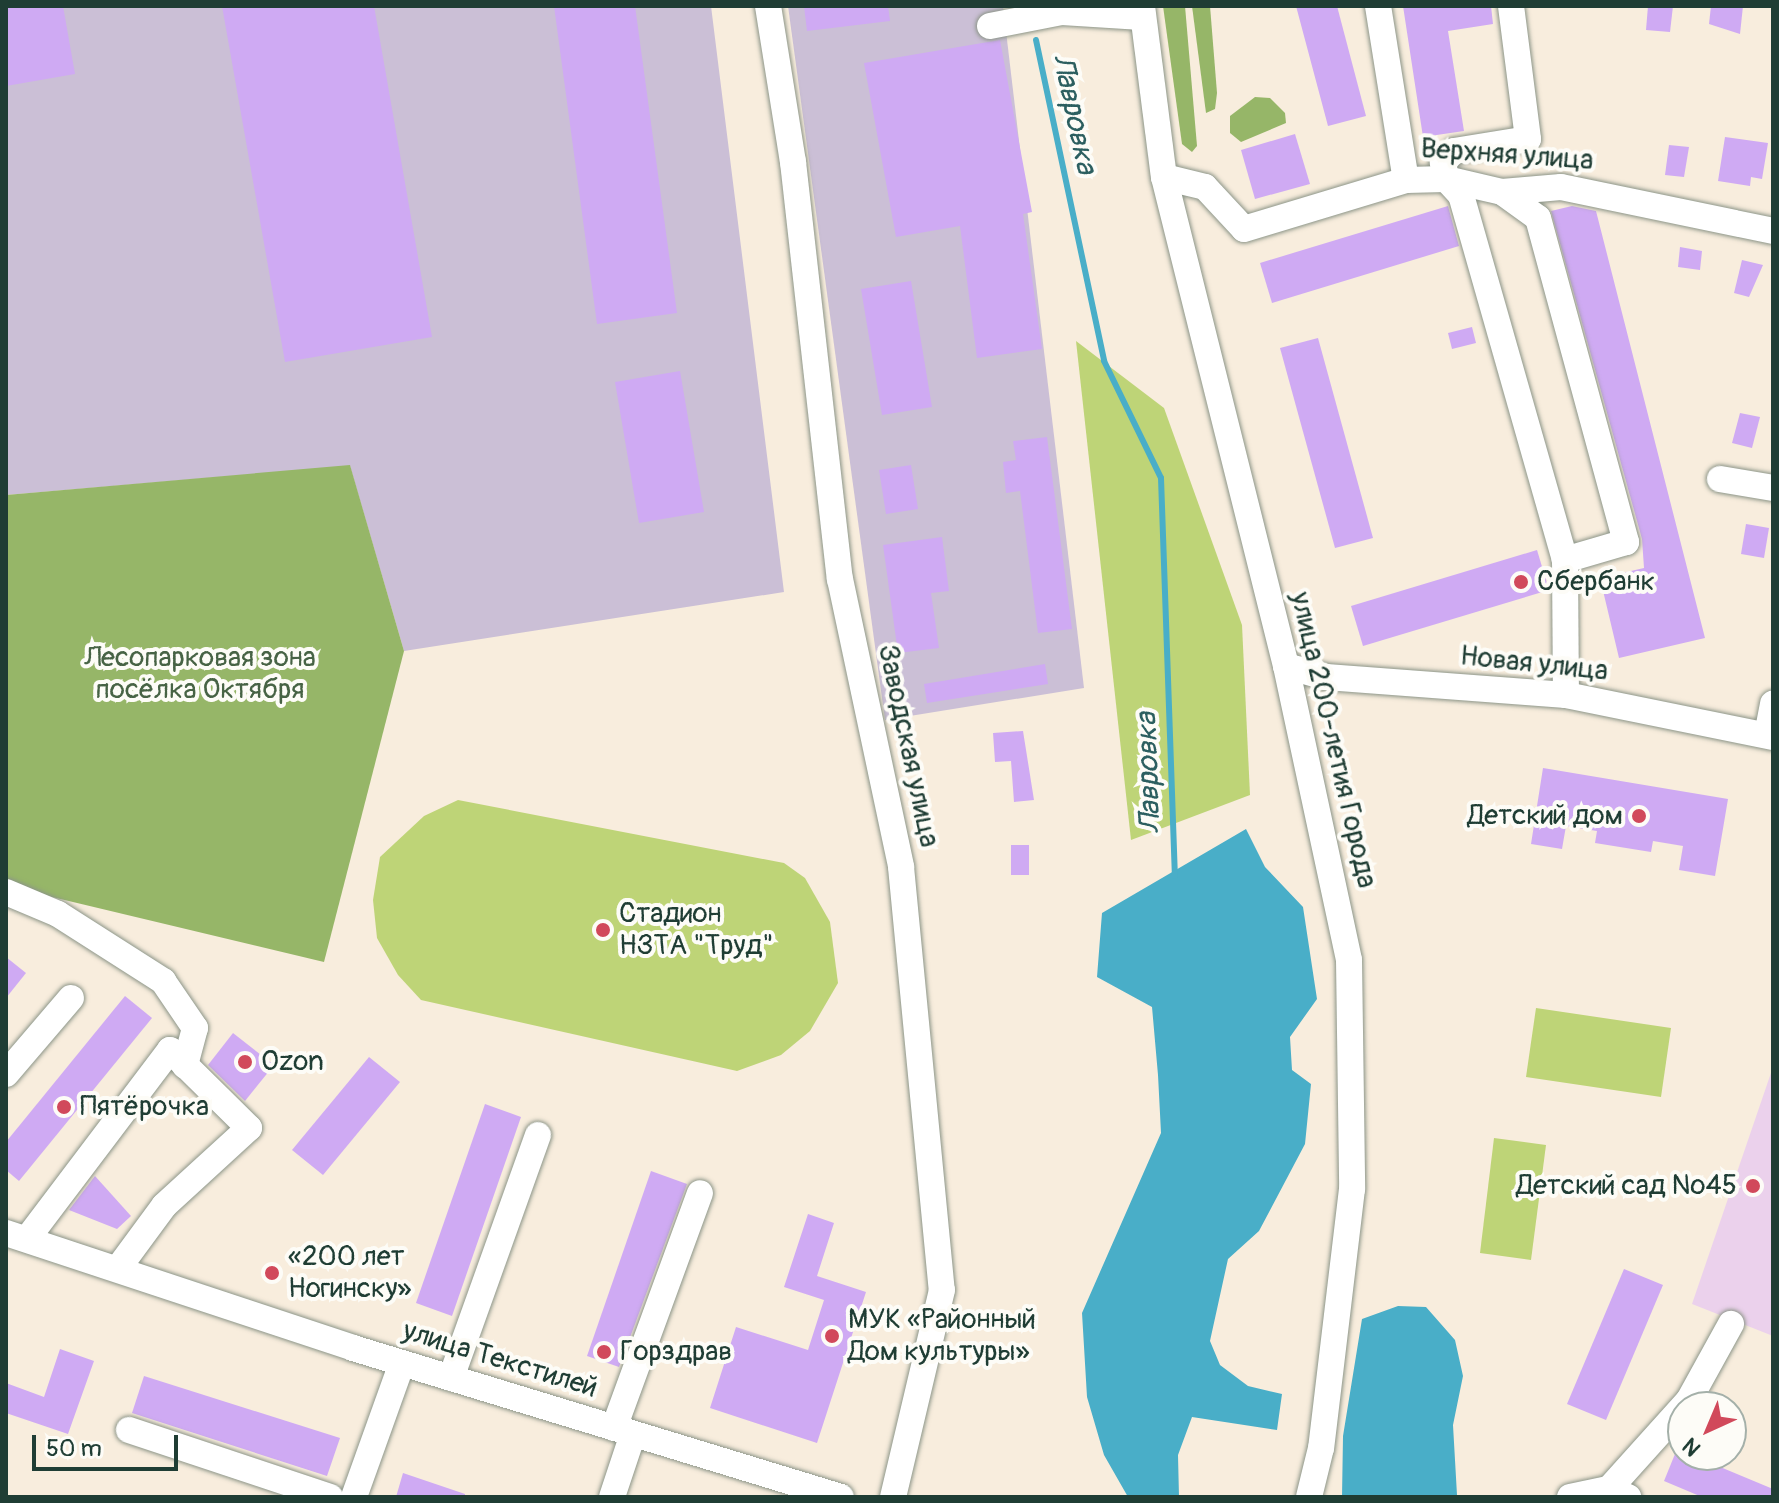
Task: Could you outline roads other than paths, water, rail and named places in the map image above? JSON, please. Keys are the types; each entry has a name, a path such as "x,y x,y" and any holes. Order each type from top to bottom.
{"street":[{"name":"Заводская улица","path":"768,6 793,162 840,579 901,867 942,1290 893,1497"},
{"path":"1378,6 1406,180"},
{"path":"1511,6 1528,139 1454,151 1443,162 1446,179 1461,195 1565,560 1566,695"},
{"path":"990,26 1062,12 1142,12"},
{"name":"улица 200-летия Города","path":"1142,12 1164,177 1286,666 1349,960 1352,1189 1321,1448 1309,1497"},
{"name":"Верхняя улица","path":"1164,177 1205,187 1244,229 1406,180 1446,179 1502,192 1561,187 1773,231"},
{"path":"1502,192 1538,218 1626,542 1565,560"},
{"path":"1720,479 1773,488"},
{"name":"Новая улица","path":"1286,666 1326,677 1566,695 1770,736"},
{"path":"1770,736 1773,704"},
{"path":"6,892 58,914 163,981 195,1028 185,1066"},
{"path":"6,1074 71,998"},
{"path":"16,1236 170,1050 249,1128 164,1206 119,1267"},
{"path":"451,1378 538,1135"},
{"path":"612,1497 624,1431 700,1193"},
{"name":"улица Текстилей","path":"16,1236 119,1267 402,1363 841,1497"},
{"path":"1570,1497 1618,1493 1689,1400 1731,1324"},
{"path":"354,1497 402,1363"},
{"path":"129,1430 330,1497"}],"water":[{"path":"1246,829 1265,867 1303,907 1317,999 1290,1037 1292,1070 1311,1084 1305,1144 1259,1231 1228,1259 1210,1341 1220,1365 1248,1386 1282,1394 1277,1430 1192,1417 1178,1455 1179,1497 1128,1497 1104,1455 1087,1397 1082,1313 1161,1133 1152,1007 1097,977 1102,913"},
{"path":"1398,1306 1426,1307 1455,1340 1463,1376 1453,1425 1457,1495 1342,1497 1343,1436 1362,1319"}],"waterway":[{"name":"Лавровка","path":"1036,40 1104,361 1161,478 1175,876"}],"place":[{"name":"Сбербанк","path":"1521,582"},
{"name":"Детский дом","path":"1639,816"},
{"name":"Стадион НЗТА \"Труд\"","path":"603,930"},
{"name":"Ozon","path":"245,1062"},
{"name":"Пятёрочка","path":"64,1107"},
{"name":"Детский сад №45","path":"1753,1186"},
{"name":"«200 лет Ногинску»","path":"272,1273"},
{"name":"МУК «Районный Дом культуры»","path":"832,1336"},
{"name":"Горздрав","path":"604,1352"}],"park label":[{"name":"Лесопарковая зона посёлка Октября","path":"200,674"}]}
